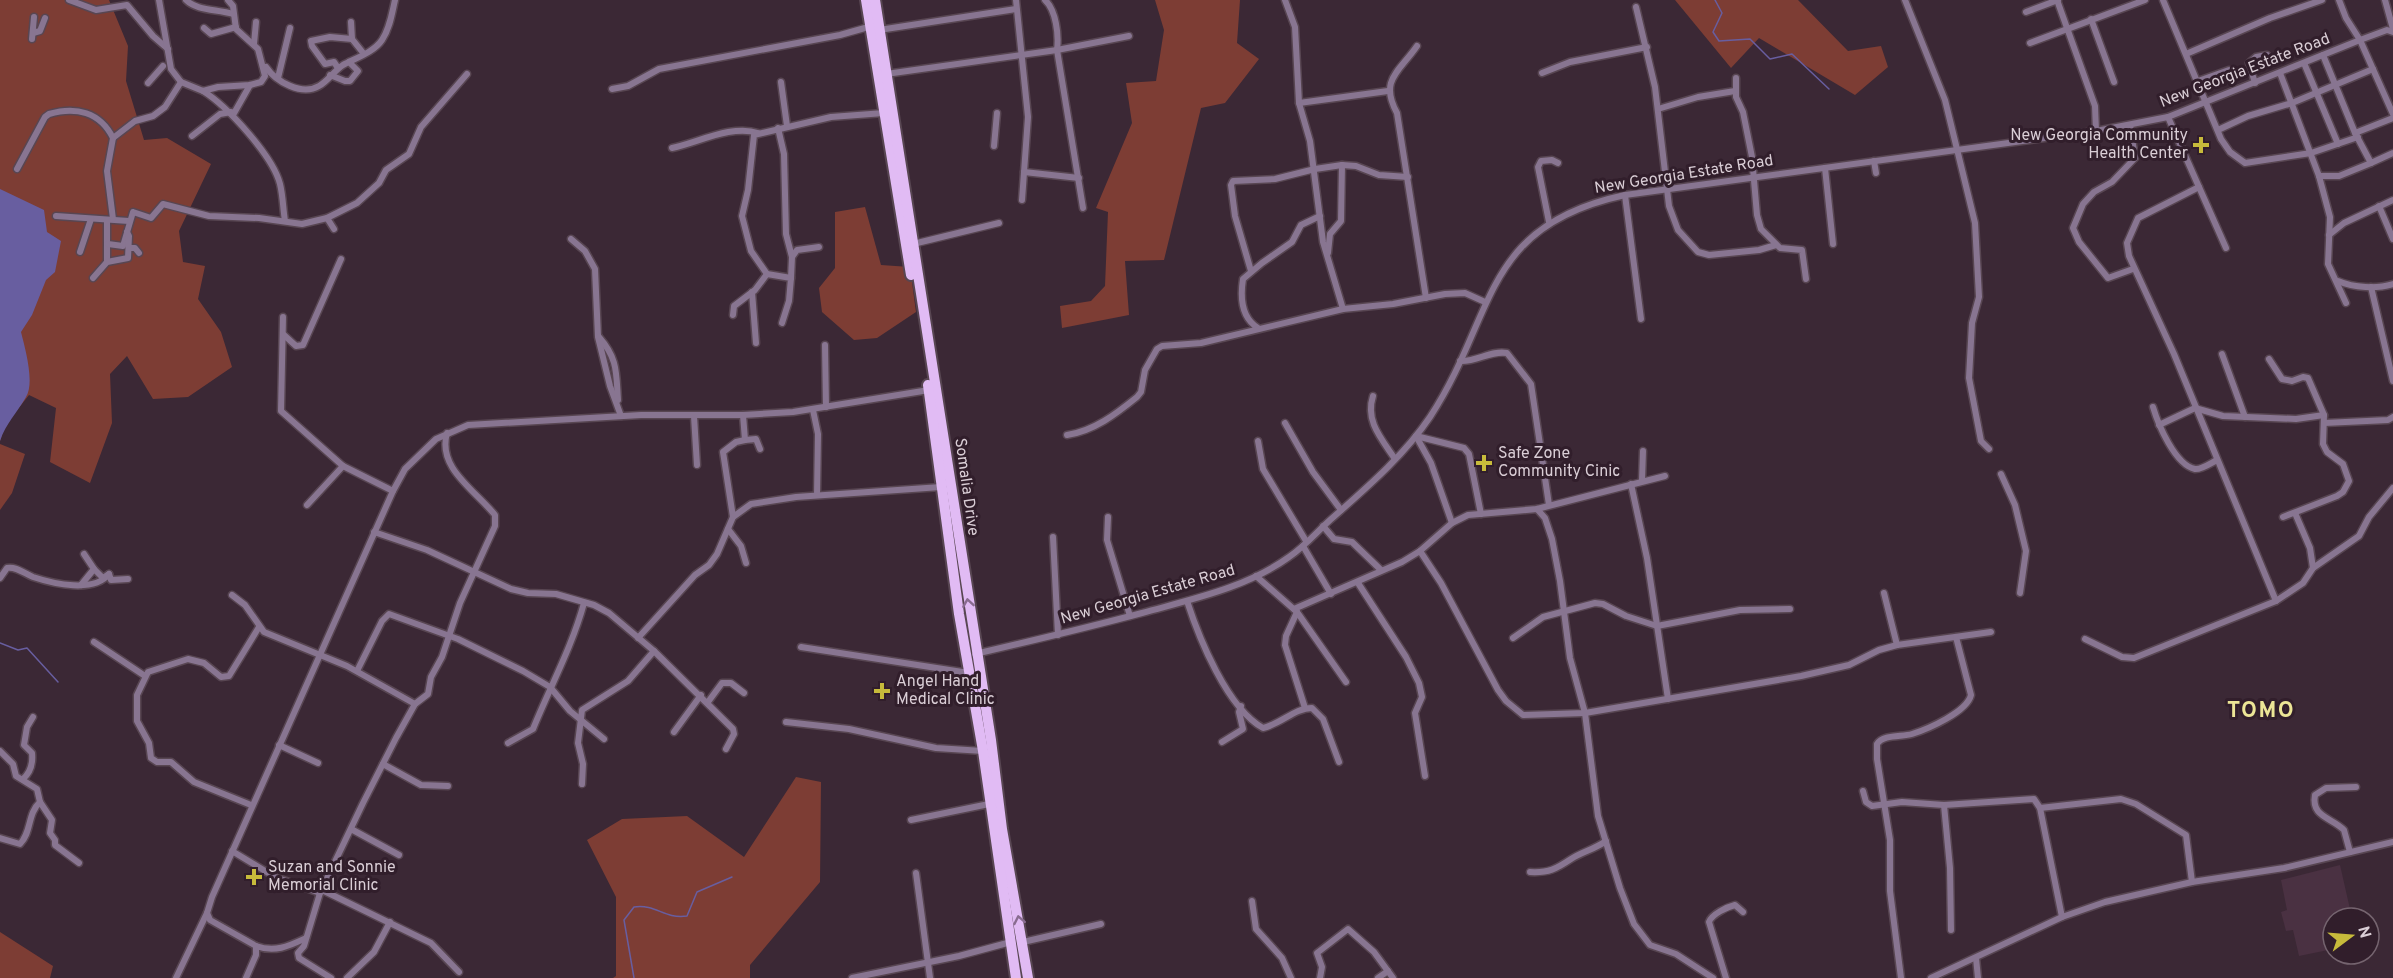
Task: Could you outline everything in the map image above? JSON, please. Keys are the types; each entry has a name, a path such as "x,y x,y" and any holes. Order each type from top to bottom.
{"main road":[{"name":"Somalia Drive","path":"866,0 876,27 886,74 913,244 972,655 991,740 1002,829 1028,978"},
{"name":"Somalia Drive","path":"875,0 884,113 929,390 959,614 972,655 969,673 983,750 1016,978"}],"street":[{"path":"69,0 96,10 126,2 153,36 168,49"},
{"path":"159,0 171,69 181,82 203,91 232,113 278,179 285,221"},
{"path":"186,0 200,9 213,8 233,14"},
{"path":"255,22 254,44 276,78 294,88 309,89 321,85 338,68 364,54 383,39 395,0"},
{"path":"1016,0 1028,117 1022,200"},
{"path":"1046,0 1052,6 1083,208"},
{"path":"1286,0 1295,27 1299,103 1315,169 1323,242 1343,309"},
{"path":"1905,0 1945,100 1977,240 1979,297 1972,323 1970,378 1981,441 1989,448"},
{"path":"2026,12 2058,0 2095,106 2096,131"},
{"path":"2163,0 2217,130 2230,152 2244,163 2311,153 2338,144 2393,116 2360,40 2346,18 2339,0"},
{"path":"2186,54 2270,18 2322,0"},
{"path":"2385,0 2393,26"},
{"path":"2030,43 2091,18 2142,1"},
{"path":"232,2 236,27 240,36 254,44"},
{"path":"1636,7 1647,47 1658,109 1669,206 1678,230 1698,252 1709,255 1733,254 1776,245"},
{"path":"612,89 634,84 659,69 876,27 1016,9"},
{"path":"34,16 33,36 40,31 45,18"},
{"path":"2091,18 2114,81"},
{"path":"351,22 352,39 364,54"},
{"name":"New Georgia Estate Road","path":"972,655 1187,601 1256,576 1305,544 1395,459 1416,436 1430,416 1460,361 1485,302 1515,254 1549,222 1586,205 1626,195 2096,131 2168,117 2393,26"},
{"path":"204,28 211,34 236,27"},
{"path":"276,78 290,28"},
{"path":"886,74 1057,50 1129,36"},
{"path":"338,68 334,62 326,64 312,46 311,40 330,37 352,39"},
{"path":"1417,46 1398,69 1388,91 1389,100 1396,113 1408,177 1426,298"},
{"path":"1542,73 1570,63 1647,47"},
{"path":"2255,83 2249,63 2256,57 2267,55"},
{"path":"2323,55 2356,135 2371,163"},
{"path":"261,82 265,76 263,61"},
{"path":"330,75 350,81 358,71 349,62"},
{"path":"2304,63 2315,94 2338,144"},
{"path":"148,83 163,66"},
{"path":"2217,130 2248,116 2292,103 2373,69"},
{"path":"2198,81 2229,70"},
{"path":"2280,73 2319,176 2330,218 2328,264 2338,281 2346,303"},
{"path":"108,244 123,246 129,221 135,211 151,218 163,204 209,216 302,224 327,218 357,203 379,183 386,170 409,154 421,127 467,74"},
{"path":"203,91 218,87 250,85 276,78"},
{"path":"1736,78 1735,91 1744,118 1754,178 1758,222 1761,229 1776,245 1785,249 1802,250 1806,279"},
{"path":"93,278 107,262 110,220 107,171 113,138 135,121 153,116 165,107 181,82"},
{"path":"781,82 787,126"},
{"path":"232,113 250,85"},
{"path":"1299,103 1388,91"},
{"path":"1658,109 1698,97 1735,91"},
{"path":"17,169 45,117 50,114 81,111 100,120 113,138"},
{"path":"192,136 220,114 232,113"},
{"path":"672,148 731,132 745,130 758,133 852,114 884,113"},
{"path":"994,146 997,113"},
{"path":"2168,117 2226,249"},
{"path":"2130,125 2135,158 2112,182 2094,192 2083,204 2073,228 2079,242 2108,278 2133,269"},
{"path":"778,128 784,154 786,234 792,257 789,301 782,323"},
{"path":"758,133 752,140 748,190 742,216 747,241 755,259 767,274 791,278"},
{"path":"2319,176 2339,176 2393,153"},
{"path":"1549,222 1538,167 1541,161 1547,160 1558,164"},
{"path":"1874,161 1876,173"},
{"path":"1251,271 1235,216 1232,182 1275,179 1342,165 1356,166 1379,175 1408,177"},
{"path":"1328,258 1330,234 1341,221 1342,165"},
{"path":"1825,168 1833,244"},
{"path":"1024,172 1079,178"},
{"path":"2199,187 2138,218 2127,243 2133,269 2167,339 2276,601"},
{"path":"1626,195 1641,319"},
{"path":"2329,235 2344,223 2393,200"},
{"path":"2379,206 2393,239"},
{"path":"56,216 129,221"},
{"path":"1258,328 1247,319 1243,279 1292,242 1301,225 1320,216"},
{"path":"327,218 334,229"},
{"path":"80,252 91,219"},
{"path":"913,244 999,223"},
{"path":"107,262 126,261 129,248 126,231"},
{"path":"571,239 585,251 595,269 598,337 610,386 621,416"},
{"path":"792,257 802,248 819,247"},
{"path":"129,248 135,248 139,253"},
{"path":"284,335 296,346 303,345 341,259"},
{"path":"733,315 734,306 752,292 767,274"},
{"path":"2338,281 2354,286 2393,284"},
{"path":"2371,286 2393,381"},
{"path":"752,292 756,343"},
{"path":"1067,435 1099,425 1137,398 1141,392 1145,370 1157,349 1162,346 1201,343 1343,309 1465,293 1485,302"},
{"path":"284,317 281,411 343,466 393,491"},
{"path":"598,337 611,352 615,363 618,407"},
{"path":"825,345 826,407"},
{"path":"1460,361 1483,358 1499,352 1507,353 1531,384 1549,505"},
{"path":"2222,354 2245,417"},
{"path":"2269,358 2283,379 2292,381 2303,377 2308,378 2324,415 2323,444 2327,452 2343,464 2349,481 2337,496 2283,517"},
{"path":"176,978 207,913 251,806 393,491 413,461 436,439 468,425 496,422 621,416 743,415 813,410 929,390"},
{"path":"1373,396 1369,407 1374,426 1395,459"},
{"path":"2153,407 2159,425 2176,453 2188,465 2199,468 2217,460"},
{"path":"2159,425 2195,408 2223,416 2296,419 2324,415"},
{"path":"813,410 818,434 818,495"},
{"path":"743,415 745,440"},
{"path":"694,416 697,465"},
{"path":"2324,423 2388,420 2393,417"},
{"path":"1285,423 1313,472 1341,510"},
{"path":"331,978 299,958 298,953 307,937 321,892 383,764 416,704 428,694 431,677 442,657 448,634 493,534 496,520 486,504 452,468 444,451 447,433"},
{"path":"1416,436 1464,448 1469,454 1481,514"},
{"path":"1416,436 1431,463 1452,523"},
{"path":"638,638 695,575 709,565 728,530 733,517 723,452 736,442 756,439 760,449"},
{"path":"1258,441 1263,470 1331,594"},
{"path":"1642,480 1643,451"},
{"path":"307,505 343,466"},
{"path":"2001,474 2015,504 2026,551 2020,593"},
{"path":"1305,708 1285,645 1295,610 1358,583 1420,551 1452,523 1468,515 1538,509 1642,480 1665,476"},
{"path":"1631,484 1647,558 1668,699"},
{"path":"733,517 751,504 778,499 942,487"},
{"path":"2085,639 2122,657 2134,658 2276,601 2302,583 2313,568 2359,536 2368,517 2393,488"},
{"path":"1538,509 1545,518 1552,539 1570,658 1585,713 1598,816 1612,868 1641,936 1650,945 1676,954 1713,978"},
{"path":"2295,513 2310,548 2313,568"},
{"path":"1108,517 1107,540 1130,616"},
{"path":"1323,526 1334,539 1352,542 1381,570"},
{"path":"728,530 741,546 746,563"},
{"path":"374,531 427,550 511,589 556,594 609,613 701,695 717,716 735,731 726,749"},
{"path":"1053,537 1058,635"},
{"path":"1420,551 1506,701 1523,715 1585,713 1668,699 1849,665 1879,650 1897,645 1991,632"},
{"path":"84,554 103,578 109,574"},
{"path":"0,578 7,568 13,567 46,581 81,585 103,582 109,574"},
{"path":"81,585 94,569"},
{"path":"109,574 111,580 128,579"},
{"path":"1256,576 1295,610 1346,682"},
{"path":"1358,583 1406,657 1419,683 1422,697 1415,713 1425,776"},
{"path":"1884,593 1897,645"},
{"path":"232,595 245,605 258,627 264,632 357,671 416,704"},
{"path":"1187,601 1210,660 1225,687 1241,706 1263,728 1282,722 1305,708 1312,708 1323,719 1339,762"},
{"path":"508,743 533,729 550,687 571,645 584,603"},
{"path":"1513,638 1544,617 1564,609 1595,603 1603,604 1626,616 1657,626 1740,610 1790,609"},
{"path":"357,671 382,621 389,614 448,634 494,655 550,687 581,722 604,739"},
{"path":"251,806 194,782 171,762 157,762 151,758 149,743 136,721 137,695 148,672 187,659 204,663 221,677 229,676 258,627"},
{"path":"1901,978 1890,891 1890,840 1877,759 1879,741 1929,728 1956,713 1970,700 1971,695 1956,637"},
{"path":"94,642 145,676"},
{"path":"801,647 969,673"},
{"path":"570,711 582,710 628,681 654,651"},
{"path":"708,702 722,683 731,683 744,693"},
{"path":"674,732 701,695"},
{"path":"1222,742 1243,729 1239,712 1241,706"},
{"path":"582,710 578,742 583,764 582,784"},
{"path":"23,779 31,766 32,753 24,745 27,727 33,717"},
{"path":"786,722 849,729 936,748 983,750"},
{"path":"279,745 318,763"},
{"path":"0,751 13,764 16,776 37,789 40,802 52,820 50,833 55,840 55,845 79,863"},
{"path":"383,764 421,785 448,786"},
{"path":"2350,852 2344,831 2324,818 2315,809 2314,802 2315,795 2326,788 2355,787"},
{"path":"1863,791 1868,805 1944,805 2034,799 2040,808 2062,917"},
{"path":"2040,808 2121,798 2136,804 2186,835 2192,882"},
{"path":"0,838 20,844 27,837 31,813 40,802"},
{"path":"911,820 990,804"},
{"path":"1944,805 1950,868 1951,930"},
{"path":"351,829 399,855"},
{"path":"1530,872 1545,873 1557,870 1570,859 1606,841"},
{"path":"1931,978 2062,917 2123,898 2192,882 2284,868 2393,842"},
{"path":"232,851 275,878 321,892 390,922 431,943 459,972"},
{"path":"916,873 930,978"},
{"path":"1252,901 1256,929 1282,958 1291,978"},
{"path":"1726,978 1709,922 1710,918 1735,905 1743,912"},
{"path":"207,913 210,920 256,946 268,950 286,947 307,937"},
{"path":"347,978 374,952 390,922"},
{"path":"1023,942 1101,924"},
{"path":"1320,978 1322,967 1317,953 1348,929 1374,951 1393,978"},
{"path":"852,978 959,956 1011,942"},
{"path":"246,978 256,956 256,946"},
{"path":"1976,958 1978,978"},
{"path":"1378,978 1388,971"}],"shaded area":[{"path":"0,0 109,0 128,46 126,81 144,140 167,138 211,164 179,231 183,262 205,266 198,299 221,332 232,367 188,397 153,399 127,356 110,374 112,423 90,483 50,462 56,408 29,395 5,425 0,441"},
{"path":"1155,0 1240,0 1237,43 1259,59 1225,103 1201,108 1164,260 1125,261 1129,315 1062,328 1060,306 1091,301 1105,286 1108,212 1096,208 1132,123 1126,83 1156,81 1164,30"},
{"path":"1675,0 1798,0 1848,51 1881,46 1888,67 1855,95 1759,38 1731,68"},
{"path":"0,189 44,210 47,232 61,241 55,272 46,280 32,315 21,332 28,365 29,391 0,441"},
{"path":"865,207 881,265 910,267 916,312 877,338 854,340 822,312 819,288 835,268 835,212"},
{"path":"0,444 25,454 12,493 0,510"},
{"path":"796,777 821,782 820,882 750,965 750,978 613,978 616,976 616,897 587,840 622,819 687,816 744,857"},
{"path":"2340,865 2349,906 2321,906 2321,951 2299,956 2293,930 2286,931 2281,912 2287,910 2281,880"},
{"path":"0,932 53,966 50,978 0,978"}],"waterway":[{"path":"1715,0 1722,13 1713,32 1719,41 1750,39 1770,59 1792,54 1829,89"},
{"path":"0,643 18,650 27,648 58,682"},
{"path":"634,978 624,920 634,907 687,916 697,892 732,877"}],"place":[{"name":"New Georgia Community Health Center","path":"2201,145"},
{"name":"Safe Zone Community Cinic","path":"1484,463"},
{"name":"Angel Hand Medical Clinic","path":"882,691"},
{"name":"Suzan and Sonnie Memorial Clinic","path":"254,877"}],"district":[{"name":"TOMO","path":"2261,711"}]}
